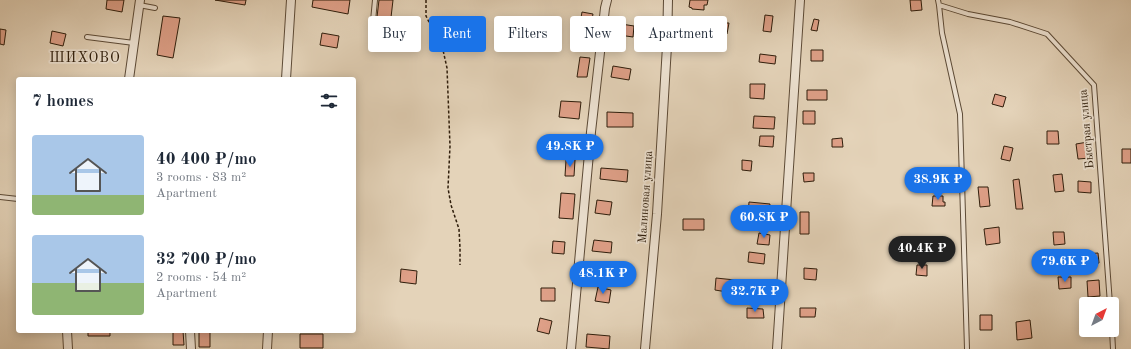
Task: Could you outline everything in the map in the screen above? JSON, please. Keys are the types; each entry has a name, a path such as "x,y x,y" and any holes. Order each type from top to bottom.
{"street":[{"path":"286,77 291,0"},
{"path":"571,349 591,132 607,0"},
{"name":"Малиновая улица","path":"645,349 658,214 668,0"},
{"path":"777,349 800,0"},
{"path":"129,77 140,3"},
{"path":"67,333 68,349"},
{"path":"190,333 191,349"},
{"path":"267,349 268,333"}],"lane":[{"path":"373,16 375,0"},
{"path":"938,0 942,33 960,114 967,349"},
{"path":"140,3 155,8"},
{"name":"Быстрая улица","path":"939,5 968,14 1010,22 1047,34 1094,86 1109,297"},
{"path":"88,37 134,43"},
{"path":"0,197 16,199"},
{"path":"1112,337 1113,349"}],"path":[{"path":"426,0 426,16 443,50 447,68 450,146 448,188 451,205 459,229 460,265"}],"building":[{"path":"107,0 124,0 122,12 106,9"},
{"path":"215,0 246,0 245,5"},
{"path":"313,0 350,0 348,14 312,7"},
{"path":"379,0 393,0 391,16 377,16"},
{"path":"690,0 708,0 707,5 704,5 704,10 692,9 689,7"},
{"path":"910,0 921,0 922,10 911,11"},
{"path":"582,12 593,14 593,16 581,16"},
{"path":"765,15 773,16 771,32 763,31"},
{"path":"163,16 180,18 173,58 157,55"},
{"path":"814,19 819,20 817,31 811,30"},
{"path":"727,23 729,23 727,34"},
{"path":"626,25 634,26 633,37 626,36"},
{"path":"0,29 6,30 4,45 0,44"},
{"path":"52,31 66,34 63,46 50,43"},
{"path":"322,33 339,36 337,48 320,45"},
{"path":"811,50 823,50 823,61 811,61"},
{"path":"760,54 776,56 775,64 759,62"},
{"path":"580,57 590,58 587,77 577,77"},
{"path":"613,66 631,69 629,80 611,77"},
{"path":"750,84 765,84 764,99 750,98"},
{"path":"807,90 827,90 827,100 807,100"},
{"path":"995,94 1006,97 1003,107 992,104"},
{"path":"561,101 581,102 579,119 559,117"},
{"path":"803,111 815,111 815,124 803,124"},
{"path":"607,112 633,113 633,127 607,127"},
{"path":"754,116 775,117 774,129 753,128"},
{"path":"1047,131 1058,131 1059,144 1047,144"},
{"path":"760,136 774,136 773,147 759,146"},
{"path":"842,138 843,147 832,147 832,139"},
{"path":"1088,142 1090,158 1078,159 1076,144"},
{"path":"1004,146 1013,148 1010,161 1001,159"},
{"path":"1122,149 1131,149 1131,163 1122,163"},
{"path":"566,160 575,160 574,176 565,176"},
{"path":"742,160 752,161 751,171 742,170"},
{"path":"601,168 628,170 627,182 600,179"},
{"path":"803,173 814,173 814,181 804,182"},
{"path":"1062,174 1064,191 1055,192 1053,175"},
{"path":"1019,179 1023,209 1016,209 1013,180"},
{"path":"1078,181 1091,182 1091,193 1078,192"},
{"path":"978,187 988,187 990,206 980,207"},
{"path":"561,193 575,194 573,219 559,218"},
{"path":"933,196 943,196 945,206 932,206"},
{"path":"597,200 612,202 610,215 595,213"},
{"path":"749,202 770,204 768,217 748,215"},
{"path":"800,212 809,212 809,234 800,234"},
{"path":"683,219 704,219 704,230 683,230"},
{"path":"999,227 1000,243 986,245 984,229"},
{"path":"1053,232 1064,232 1065,244 1054,245"},
{"path":"759,233 770,235 769,245 757,244"},
{"path":"914,239 927,241 926,250 913,249"},
{"path":"594,240 612,242 611,253 592,251"},
{"path":"553,241 565,242 564,254 552,253"},
{"path":"749,252 765,254 764,264 748,262"},
{"path":"1098,253 1099,263 1086,264 1085,254"},
{"path":"917,265 927,265 927,276 916,275"},
{"path":"804,268 817,269 816,280 804,279"},
{"path":"401,269 417,271 416,284 400,282"},
{"path":"1058,277 1071,277 1071,288 1059,289"},
{"path":"716,278 735,280 733,293 715,290"},
{"path":"1099,280 1100,296 1088,297 1087,281"},
{"path":"598,287 611,290 609,303 595,301"},
{"path":"541,288 555,288 555,301 541,301"},
{"path":"747,308 763,309 764,318 747,318"},
{"path":"800,308 816,308 815,317 800,317"},
{"path":"980,315 992,315 992,330 980,330"},
{"path":"540,318 552,321 549,334 537,331"},
{"path":"1030,320 1032,338 1017,340 1016,322"},
{"path":"88,333 110,333 110,336 88,336"},
{"path":"173,333 183,333 184,345 173,345"},
{"path":"199,333 210,333 210,347 199,347"},
{"path":"300,334 323,334 323,348 300,348"},
{"path":"587,334 610,336 609,349 586,347"}],"district":[{"name":"ШИХОВО","path":"85,58"}]}
